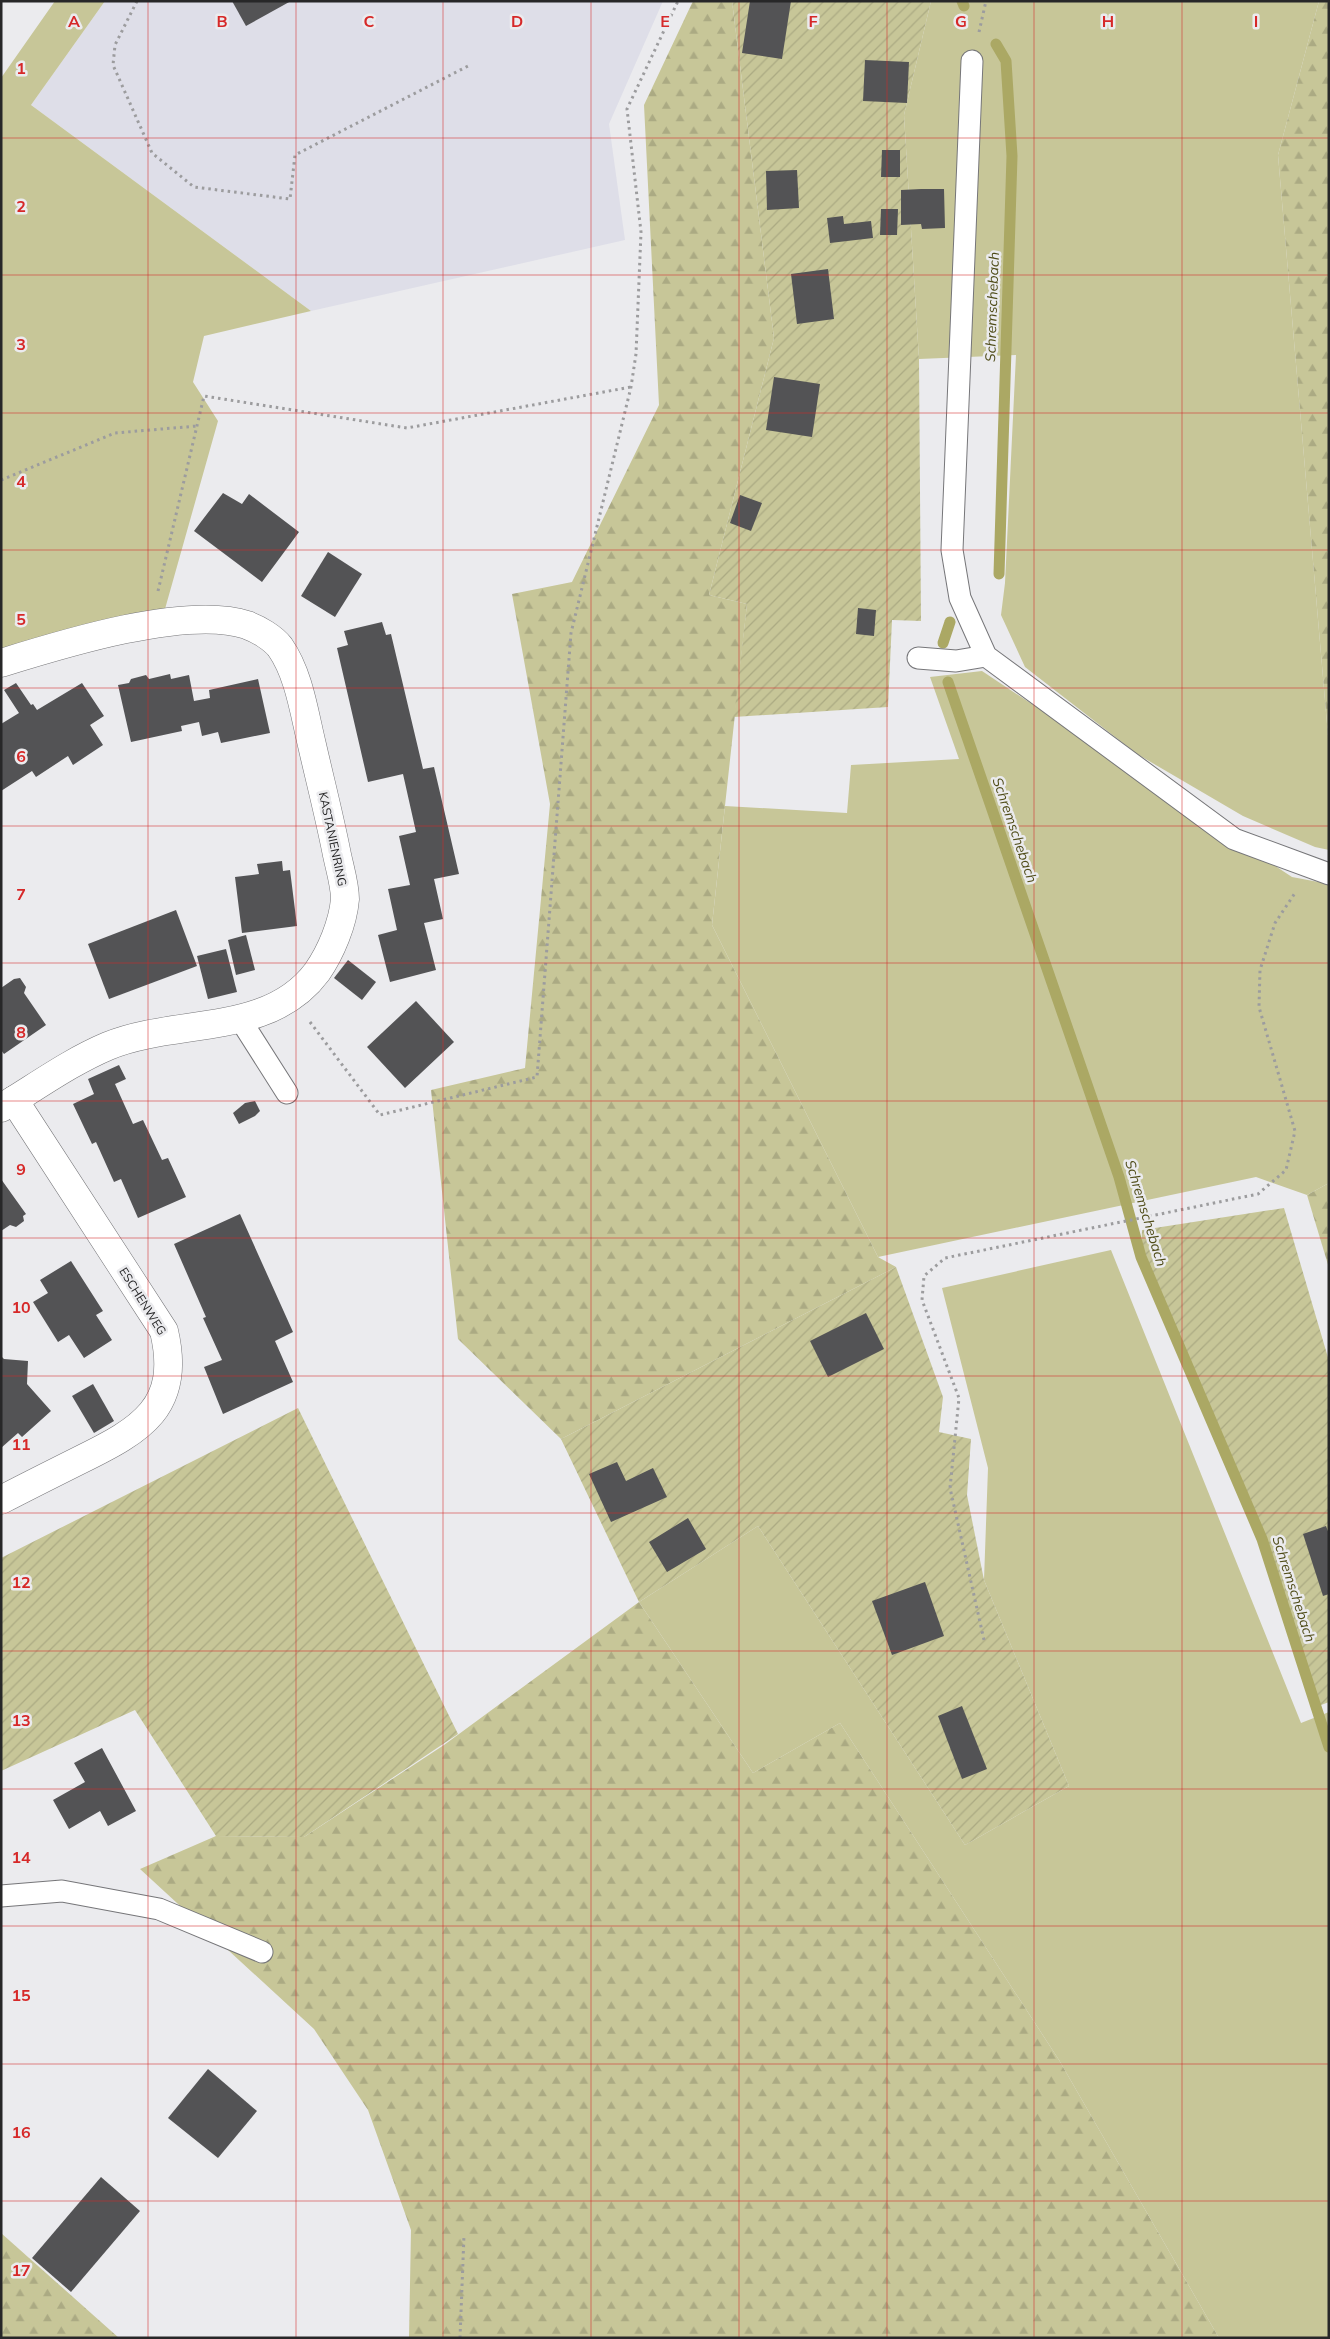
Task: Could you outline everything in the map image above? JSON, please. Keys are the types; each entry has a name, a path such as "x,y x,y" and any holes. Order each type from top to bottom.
{"street":[{"name":"KASTANIENRING","path":"1,663 62,644 150,626 205,619 230,621 256,629 278,644 299,690 331,827 345,897 342,918 332,945 316,973 291,997 260,1013 240,1019 157,1032 108,1046 8,1104"},
{"name":"ESCHENWEG","path":"1,1500 119,1441 139,1427 153,1411 162,1396 169,1373 170,1355 164,1331 8,1104"}],"lane":[{"path":"972,61 952,550 960,598 986,656 1234,840 1329,874"},
{"path":"918,658 956,661 986,656"},
{"path":"240,1019 287,1093"},
{"path":"1,1896 62,1891 159,1909 262,1952"}],"path":[{"path":"137,1 115,45 113,65 152,153 194,186 290,199 295,155 468,66"},
{"path":"291,997 380,1115 536,1077 571,633 631,387 636,354 641,232 627,110 678,1"},
{"path":"150,626 204,396 407,428 631,387"},
{"path":"1,480 115,434 197,426"},
{"path":"984,1640 950,1488 959,1398 922,1300 924,1276 945,1258 1258,1194 1286,1170 1295,1131 1259,1007 1260,970 1275,923 1295,893 1303,889"},
{"path":"460,2338 464,2234"}],"shaded area":[{"path":"105,1 663,1 609,124 625,240 311,311 31,105"}],"green space":[{"path":"55,1 105,1 31,105 311,311 204,336 193,382 218,421 165,609 1,650 1,78"},
{"path":"693,1 732,1 774,338 709,595 747,604 712,925 878,1257 896,1267 561,1439 458,1339 431,1090 525,1068 550,804 512,594 572,582 659,405 644,105"},
{"path":"732,1 931,1 904,115 919,359 921,621 892,620 888,707 734,717 747,604 709,595 774,338"},
{"path":"931,1 1319,1 1278,155 1329,747 1329,850 1315,847 1243,816 1137,754 1025,667 1001,615 1005,583 1016,355 919,359 904,115"},
{"path":"1319,1 1329,1 1329,747 1278,155"},
{"path":"982,671 1292,877 1329,884 1329,1183 1307,1195 1256,1177 878,1257 712,925 725,806 847,813 851,765 959,759 930,677"},
{"path":"1329,1183 1329,1268 1307,1195"},
{"path":"1284,1208 1329,1361 1329,1702 1316,1707 1262,1539 1141,1257 1142,1230"},
{"path":"1111,1250 1301,1723 1329,1712 1329,2338 1219,2338 1059,2060 840,1723 753,1773 639,1602 758,1526 965,1845 1069,1786 984,1580 988,1468 942,1288"},
{"path":"896,1267 943,1397 939,1432 971,1439 967,1495 984,1580 1069,1786 965,1845 758,1526 639,1602 561,1439"},
{"path":"298,1408 458,1734 304,1837 216,1836 135,1710 1,1771 1,1558"},
{"path":"639,1602 753,1773 840,1723 1059,2060 1219,2338 409,2338 411,2230 368,2110 314,2029 140,1869 216,1836 304,1837 444,1745"},
{"path":"1,2233 119,2338 1,2338"}],"building":[{"path":"232,1 291,1 246,26"},
{"path":"750,1 791,1 782,59 742,53"},
{"path":"865,60 909,62 907,103 863,101"},
{"path":"882,150 900,150 900,177 881,177"},
{"path":"797,170 799,208 767,210 766,171"},
{"path":"944,189 945,228 922,229 921,224 901,225 901,190"},
{"path":"881,209 898,209 897,235 880,235"},
{"path":"843,216 844,224 871,221 873,238 830,243 827,218"},
{"path":"828,269 834,319 797,324 791,274"},
{"path":"774,377 820,384 812,437 766,430"},
{"path":"223,493 242,504 249,494 299,532 262,582 194,531"},
{"path":"740,495 762,503 751,531 730,523"},
{"path":"328,552 362,574 335,617 301,596"},
{"path":"858,608 876,610 874,636 856,634"},
{"path":"382,622 386,635 391,634 423,769 434,767 459,874 434,879 443,919 424,923 436,970 390,982 378,935 397,930 388,889 410,885 399,836 416,832 403,774 368,782 337,648 348,645 344,631"},
{"path":"170,674 171,679 189,675 194,701 210,698 209,690 258,679 270,733 221,743 218,732 202,736 199,722 181,726 182,731 131,742 118,685 129,683 131,679 146,675 149,679"},
{"path":"16,683 31,705 33,704 37,710 82,683 104,716 90,725 103,745 73,765 68,756 36,777 32,771 1,791 1,724 19,713 4,690"},
{"path":"282,861 283,871 290,870 297,926 242,933 235,877 259,874 257,864"},
{"path":"176,910 197,966 109,999 88,944"},
{"path":"246,935 255,970 236,975 228,940"},
{"path":"226,949 237,992 208,999 197,956"},
{"path":"348,960 376,982 362,1000 334,978"},
{"path":"20,978 26,987 24,993 46,1025 4,1054 1,1050 1,988 14,979"},
{"path":"416,1001 454,1042 405,1088 367,1047"},
{"path":"119,1065 126,1079 115,1084 133,1124 143,1120 162,1160 168,1158 186,1197 138,1218 121,1179 114,1182 96,1142 92,1144 73,1104 94,1094 88,1079"},
{"path":"255,1101 260,1111 255,1116 239,1124 233,1113 245,1103"},
{"path":"1,1179 26,1214 23,1216 24,1221 16,1227 10,1225 1,1231"},
{"path":"240,1214 293,1332 275,1341 293,1382 223,1414 204,1367 222,1360 203,1318 206,1317 174,1244"},
{"path":"71,1261 103,1311 96,1315 112,1340 84,1358 69,1335 58,1342 33,1302 48,1293 40,1280"},
{"path":"866,1313 884,1349 828,1377 810,1341"},
{"path":"1,1356 4,1359 28,1361 27,1384 51,1411 22,1437 18,1433 1,1448"},
{"path":"93,1384 114,1421 94,1433 72,1396"},
{"path":"617,1462 626,1481 653,1468 667,1497 611,1522 589,1474"},
{"path":"688,1518 706,1549 667,1572 649,1542"},
{"path":"1326,1526 1329,1534 1329,1594 1323,1596 1303,1534"},
{"path":"925,1582 944,1636 892,1655 872,1601"},
{"path":"962,1706 987,1769 962,1779 938,1716"},
{"path":"102,1748 136,1811 108,1826 100,1811 69,1829 53,1800 85,1782 74,1763"},
{"path":"208,2069 257,2111 218,2158 168,2118"},
{"path":"101,2177 140,2211 71,2292 32,2258"}],"waterway":[{"name":"Schremschebach","path":"962,1 964,6"},
{"name":"Schremschebach","path":"996,44 1006,61 1012,156 999,574"},
{"name":"Schremschebach","path":"943,643 950,622"},
{"name":"Schremschebach","path":"948,682 1119,1177 1141,1257 1262,1539 1329,1747"}]}
